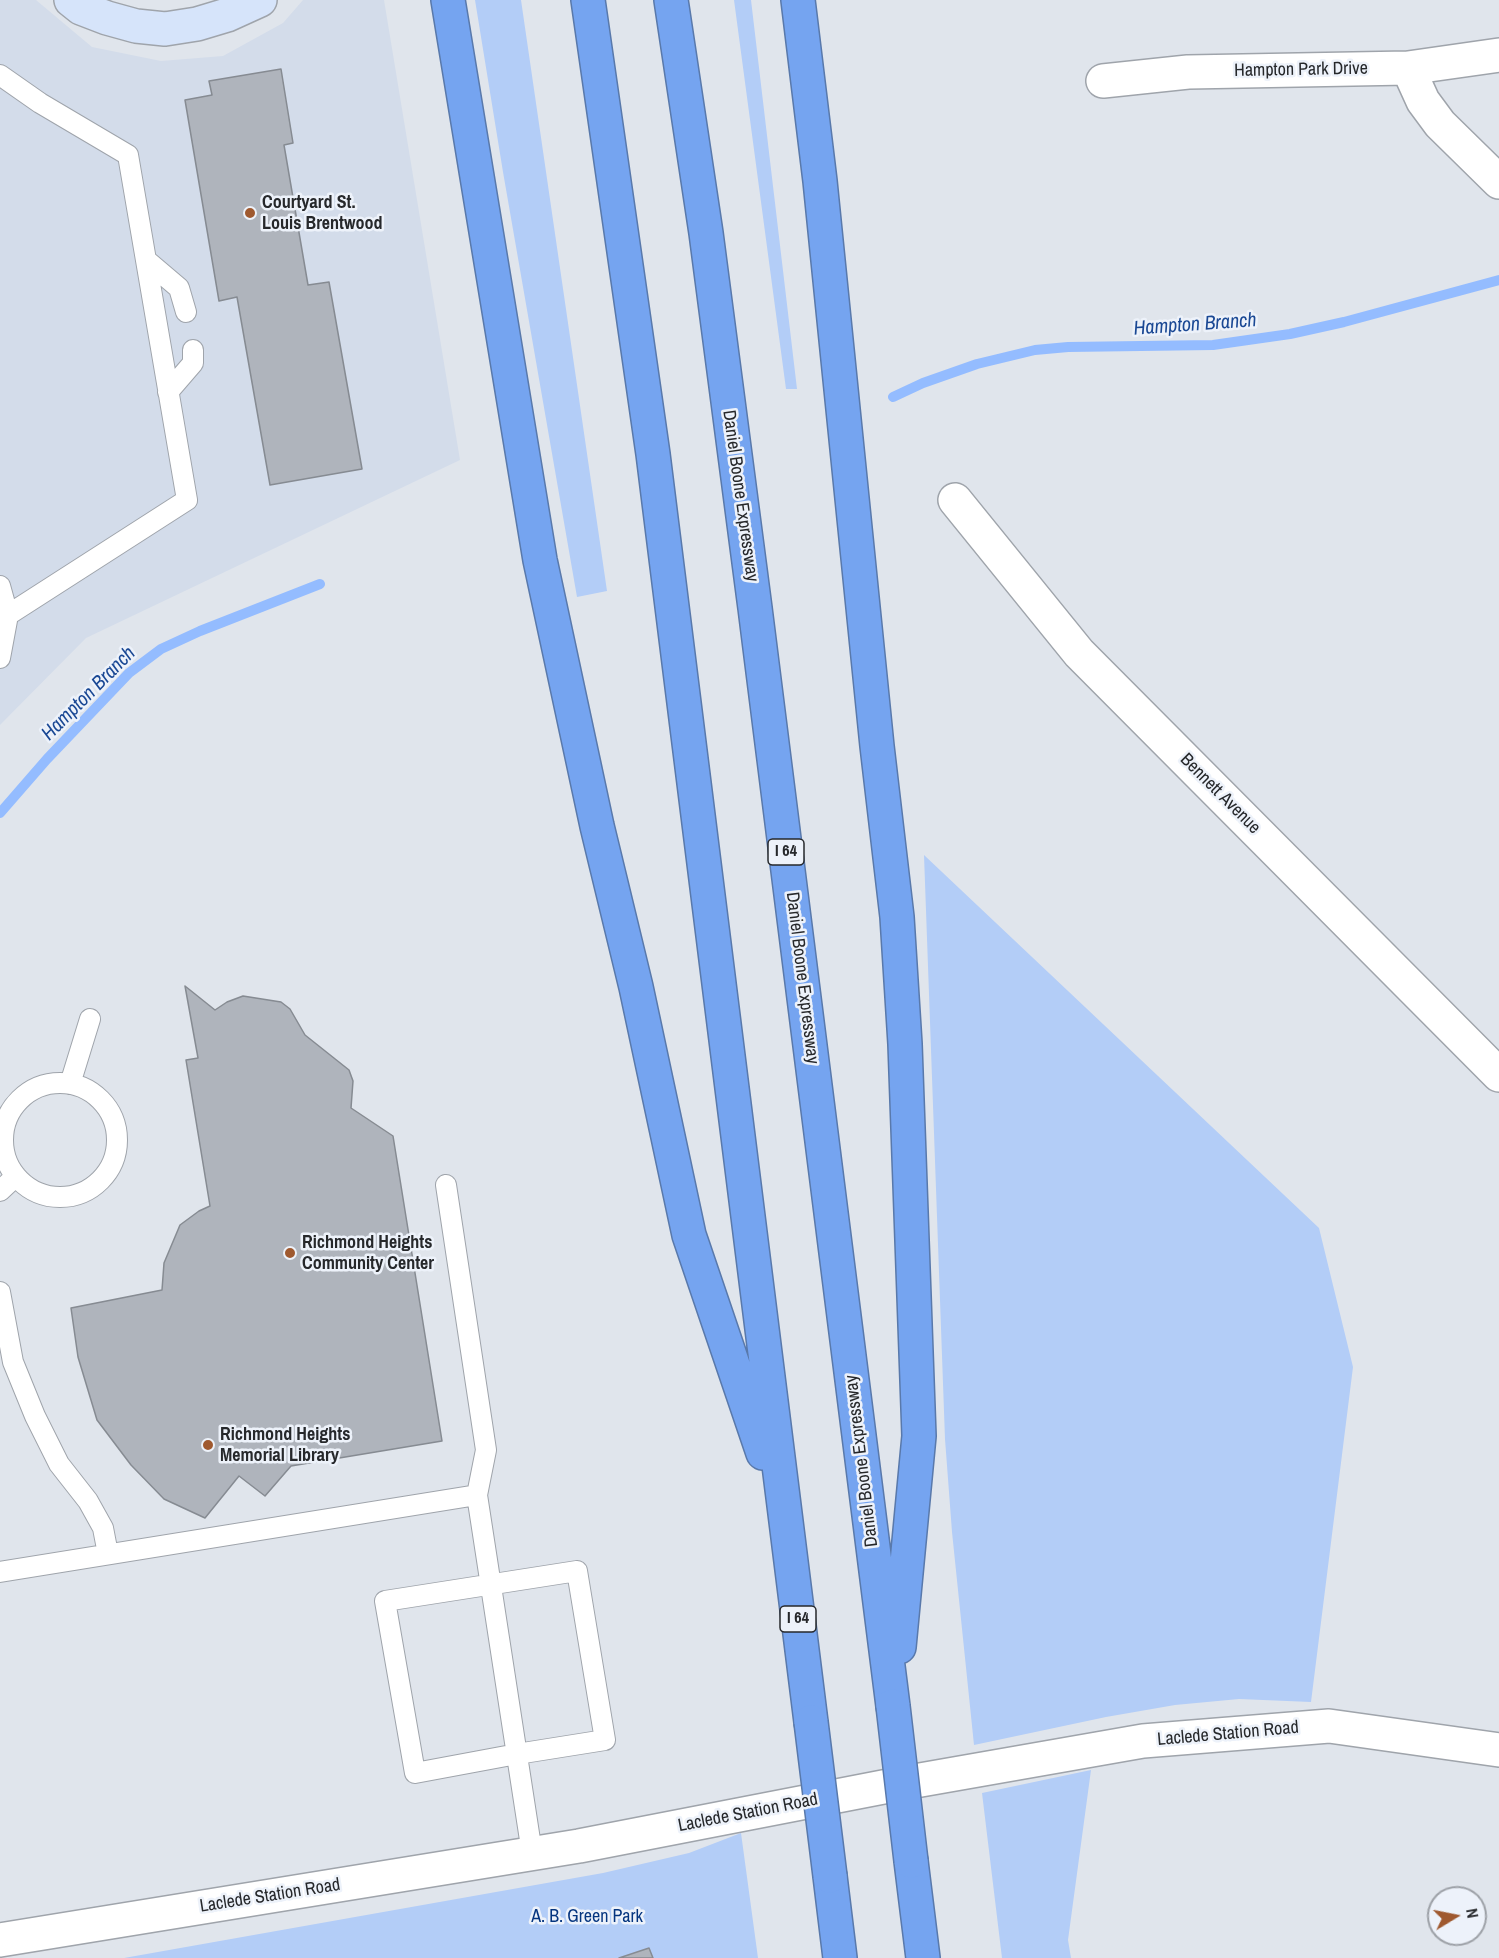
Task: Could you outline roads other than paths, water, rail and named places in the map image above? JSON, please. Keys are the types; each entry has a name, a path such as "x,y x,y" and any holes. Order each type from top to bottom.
{"highway":[{"path":"448,0 540,560 597,826 636,987 689,1235 785,1517"},
{"name":"I 64","path":"588,0 653,454 840,1958"},
{"name":"Daniel Boone Expressway","path":"671,0 706,233 756,608 923,1958"},
{"path":"798,0 820,181 877,746 897,917 905,1044 919,1436 893,1706"}],"main road":[{"path":"71,0 81,8 107,18 136,26 165,29 196,24 227,15 260,0"}],"street":[{"name":"Hampton Park Drive","path":"1102,81 1188,72 1408,68 1499,55"},
{"path":"1408,68 1423,100 1440,124 1499,182"},
{"name":"Bennett Avenue","path":"955,500 1079,653 1499,1075"},
{"name":"Laclede Station Road","path":"0,1940 579,1846 909,1782 1143,1741 1329,1726 1499,1750"}],"lane":[{"path":"0,75 40,103 128,154 187,500 8,615"},
{"path":"146,260 179,288 186,312"},
{"path":"168,392 193,363 193,350"},
{"path":"0,586 8,615 0,658"},
{"path":"70,1084 90,1019"},
{"path":"70,1084 81,1086 97,1096 110,1110 116,1128 117,1147 112,1165 101,1181 85,1192 67,1197 48,1195 30,1189 16,1176 7,1160 4,1142 6,1123 14,1106 27,1093 44,1085 70,1084"},
{"path":"0,1191 16,1176"},
{"path":"446,1185 486,1450 477,1496 532,1853"},
{"path":"0,1292 13,1362 35,1416 59,1464 88,1502 103,1528 108,1554"},
{"path":"0,1572 477,1496"},
{"path":"577,1570 605,1740 415,1773 385,1601 490,1584 577,1570"}],"waterway":[{"name":"Hampton Branch","path":"893,397 923,383 977,364 1035,350 1068,347 1213,345 1290,334 1344,322 1499,280"},
{"name":"Hampton Branch","path":"0,813 47,759 129,673 161,649 200,631 320,584"}],"place":[{"name":"Courtyard St. Louis Brentwood","path":"250,213"},
{"name":"Richmond Heights Community Center","path":"290,1253"},
{"name":"Richmond Heights Memorial Library","path":"208,1445"}],"park label":[{"name":"A. B. Green Park","path":"587,1917"}]}
